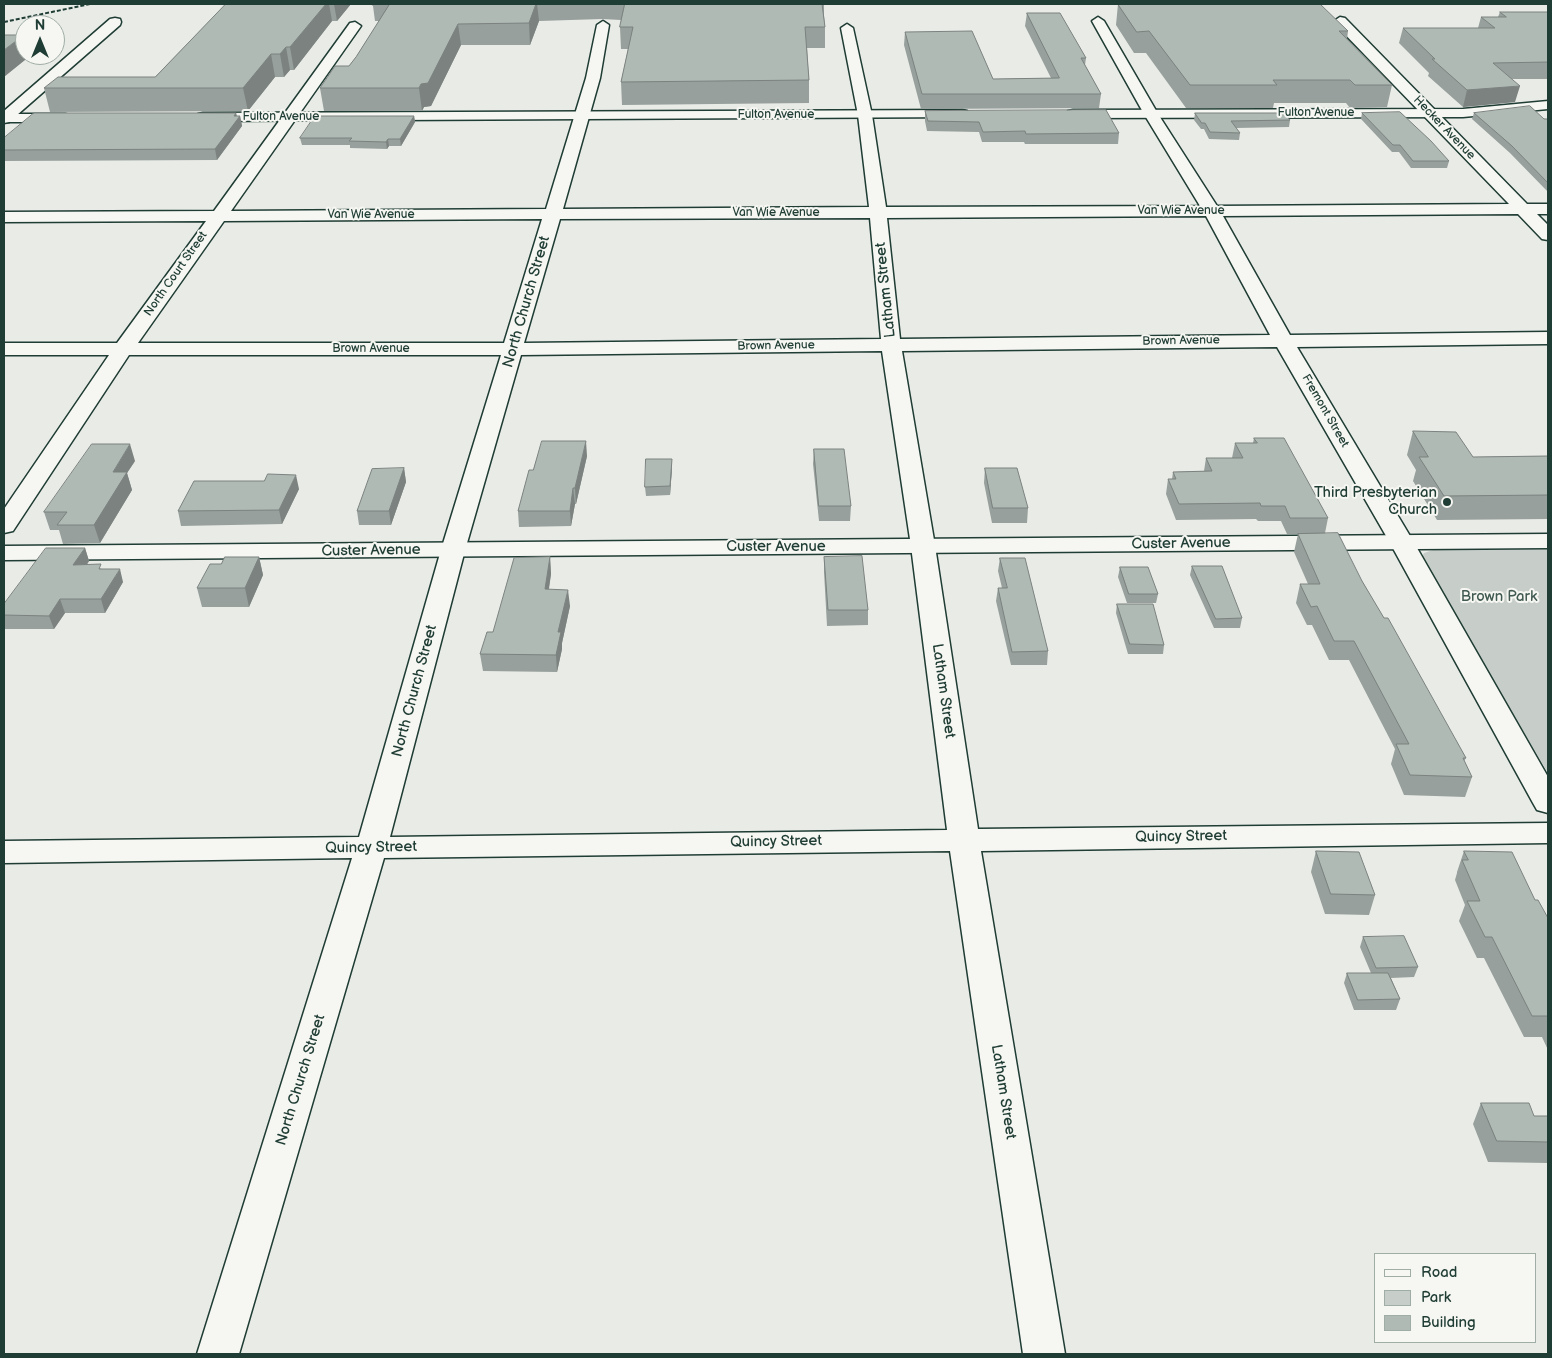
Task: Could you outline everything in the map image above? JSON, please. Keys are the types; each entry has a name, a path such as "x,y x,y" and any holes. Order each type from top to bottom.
{"street":[{"name":"Fremont Street","path":"1098,21 1151,114 1212,211 1283,340 1401,540 1548,803"},
{"name":"Hecker Avenue","path":"1340,21 1548,235"},
{"path":"4,118 115,22"},
{"name":"North Church Street","path":"218,1354 371,848 453,550 593,78 603,25"},
{"name":"North Court Street","path":"4,526 124,348 355,26"},
{"name":"Latham Street","path":"846,28 865,115 878,213 891,344 923,546 964,840 1044,1354"},
{"name":"Fulton Avenue","path":"1062,114 1463,113 1548,105"},
{"name":"Fulton Avenue","path":"185,117 974,114"},
{"path":"4,118 80,118"},
{"name":"Van Wie Avenue","path":"4,217 1548,209"},
{"name":"Brown Avenue","path":"4,350 124,348 514,349 1548,338"},
{"name":"Custer Avenue","path":"4,553 1159,545 1401,540 1548,540"},
{"name":"Quincy Street","path":"4,852 1548,833"}],"green space":[{"name":"Brown Park","path":"1548,549 1548,773 1421,559 1424,553 1433,550"}],"building":[{"path":"226,4 326,4 290,47 286,47 280,54 271,54 243,88 44,88 58,77 155,77"},
{"path":"390,4 536,4 529,23 458,24 428,83 421,84 419,88 320,88 335,66 349,66"},
{"path":"625,4 822,4 825,27 805,27 809,80 621,82 633,27 620,27"},
{"path":"1118,4 1320,4 1348,31 1339,31 1392,85 1355,85 1350,80 1273,80 1277,85 1190,85 1149,31 1137,32"},
{"path":"1500,12 1548,12 1548,62 1493,63 1520,86 1467,90 1432,59 1435,59 1403,28 1495,28 1481,17 1506,17"},
{"path":"1027,13 1060,13 1086,58 1081,58 1101,94 922,94 905,32 972,31 993,79 1059,78"},
{"path":"4,35 15,35 15,42 4,50"},
{"path":"1530,106 1544,119 1548,119 1548,183 1512,146 1474,113"},
{"path":"1106,110 1119,133 1026,134 1025,131 983,132 979,122 928,121 925,111"},
{"path":"1400,112 1449,161 1413,161 1400,145 1393,145 1362,113"},
{"path":"34,113 236,113 234,116 240,116 215,149 4,150 4,138"},
{"path":"1195,113 1284,113 1290,120 1231,121 1240,133 1210,132 1205,123 1202,123"},
{"path":"315,116 414,116 400,139 388,139 386,142 349,141 352,138 300,138"},
{"path":"1413,431 1456,432 1473,457 1548,456 1548,495 1444,496 1419,457 1428,457"},
{"path":"1254,438 1284,438 1328,518 1290,518 1285,506 1261,506 1260,503 1179,504 1168,479 1176,479 1173,472 1212,471 1206,458 1243,458 1235,443 1257,443"},
{"path":"542,441 586,441 575,488 573,488 570,511 518,511 529,470 533,470"},
{"path":"92,444 130,444 113,472 127,472 94,525 57,525 67,512 44,512"},
{"path":"814,449 844,449 851,506 819,506"},
{"path":"646,459 672,459 670,486 645,487"},
{"path":"404,468 389,511 357,511 372,469"},
{"path":"985,468 1017,468 1028,508 993,508"},
{"path":"268,474 296,475 279,510 178,511 194,481 264,481"},
{"path":"1338,533 1362,581 1384,618 1388,618 1466,758 1463,758 1472,777 1410,775 1396,744 1409,744 1354,641 1334,641 1317,606 1311,607 1300,584 1320,584 1298,534"},
{"path":"46,548 85,548 73,565 101,564 99,569 120,569 101,599 60,599 49,616 4,615 4,604"},
{"path":"862,556 868,610 828,610 824,557"},
{"path":"225,557 259,557 245,588 197,588 210,564 221,564"},
{"path":"550,557 545,589 568,590 558,632 561,632 556,655 480,654 487,632 493,632 514,558"},
{"path":"1000,558 1025,558 1048,651 1012,652 998,588 1007,588"},
{"path":"1192,566 1222,566 1242,618 1216,619"},
{"path":"1120,567 1148,567 1158,594 1129,594"},
{"path":"1117,604 1153,604 1164,645 1130,644"},
{"path":"1316,851 1359,852 1375,895 1331,894"},
{"path":"1464,851 1512,852 1535,900 1538,900 1548,918 1548,1016 1532,1016 1492,937 1485,937 1467,901 1480,901 1462,860 1468,860"},
{"path":"1404,936 1418,967 1376,968 1363,937"},
{"path":"1347,973 1388,973 1400,999 1358,1000"},
{"path":"1481,1103 1529,1103 1534,1116 1548,1116 1548,1142 1497,1141"}],"railway":[{"path":"4,22 90,4"}],"place":[{"name":"Third Presbyterian Church","path":"1447,502"}]}
